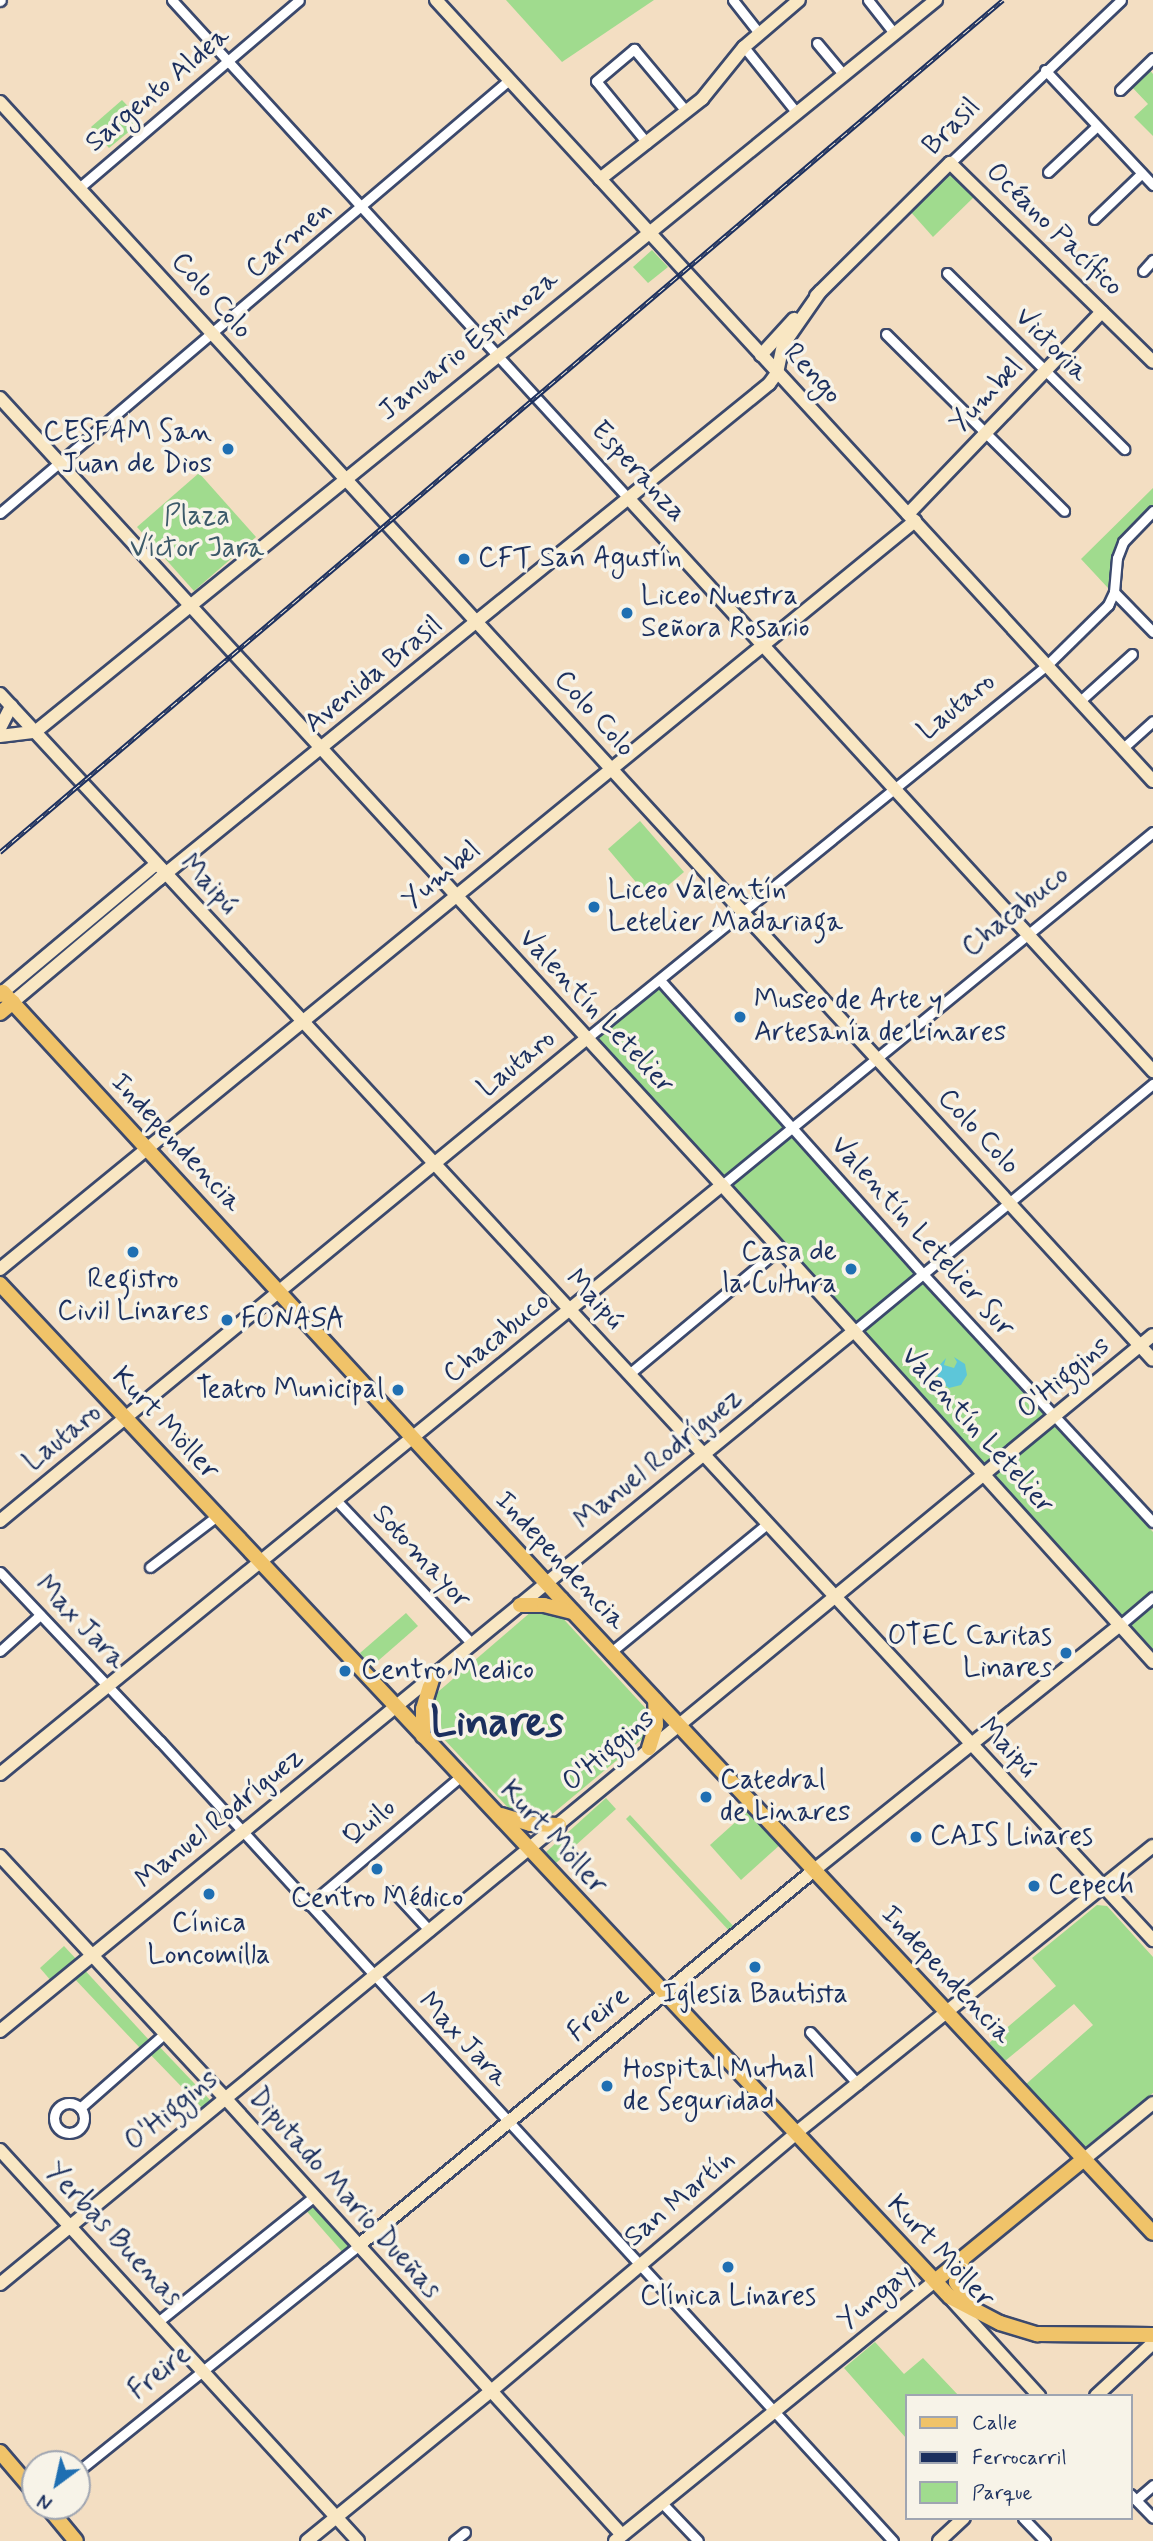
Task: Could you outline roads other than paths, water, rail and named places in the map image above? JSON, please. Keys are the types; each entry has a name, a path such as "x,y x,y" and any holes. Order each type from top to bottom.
{"main road":[{"name":"Avenida Brasil","path":"0,1013 5,996"},
{"name":"Independencia","path":"5,996 813,1871 1153,2233"},
{"name":"Kurt Möller","path":"0,1284 950,2297"},
{"path":"520,1605 544,1605 574,1613"},
{"path":"424,1736 423,1709 433,1676"},
{"path":"649,1748 656,1724 655,1700"},
{"path":"496,1814 530,1824 559,1825"},
{"name":"Yungay","path":"935,2281 1083,2160"},
{"path":"1062,2177 1082,2175 1106,2183"},
{"path":"964,2257 957,2270 956,2282 964,2299 982,2315"},
{"path":"950,2297 982,2315 1020,2330 1046,2336 1153,2335"},
{"path":"0,2452 21,2477"},
{"path":"59,2520 76,2541"}],"street":[{"name":"Esperanza","path":"172,0 1153,1071"},
{"name":"Sargento Aldea","path":"79,188 299,0"},
{"name":"Rengo","path":"436,0 1153,781"},
{"path":"733,0 759,33"},
{"path":"600,179 708,92 744,47 799,0"},
{"path":"868,0 894,33"},
{"name":"Januario Espinoza","path":"35,732 648,231 936,0"},
{"name":"Brasil","path":"761,355 820,292 950,163 1122,0"},
{"path":"817,43 843,74"},
{"path":"744,47 796,112"},
{"path":"646,143 596,81 634,49 686,111"},
{"path":"1120,90 1151,63"},
{"path":"1045,71 1153,185"},
{"name":"Carmen","path":"0,513 362,208 509,80"},
{"name":"Colo Colo","path":"0,102 1153,1360"},
{"path":"1048,172 1097,126"},
{"name":"Océano Pacífico","path":"950,163 1153,362"},
{"path":"1094,219 1142,173"},
{"path":"1143,271 1153,260"},
{"name":"Victoria","path":"947,273 1124,449"},
{"name":"Brasil","path":"777,373 783,345 820,292"},
{"name":"Yumbel","path":"0,1269 763,645 911,518 986,433 1102,312"},
{"path":"887,334 1064,511"},
{"name":"Avenida Brasil","path":"5,996 165,875 629,499 769,384 777,373"},
{"name":"Valentín Letelier","path":"0,398 722,1185 1153,1662"},
{"name":"Lautaro","path":"0,1521 587,1038 1047,666 1108,605 1114,592 1120,550 1128,535 1153,511"},
{"path":"1114,592 1153,632"},
{"path":"1080,701 1132,654"},
{"name":"Maipú","path":"0,694 155,865 1153,1940"},
{"path":"0,728 11,706"},
{"path":"1123,748 1153,721"},
{"path":"0,736 35,732"},
{"name":"Chacabuco","path":"0,1774 1153,832"},
{"name":"Avenida Brasil","path":"5,996 155,865"},
{"name":"Valentín Letelier Sur","path":"660,979 923,1274 1153,1522"},
{"name":"Manuel Rodríguez","path":"0,2031 1153,1084"},
{"path":"629,1374 779,1250"},
{"name":"O'Higgins","path":"0,2284 1153,1335"},
{"name":"Sotomayor","path":"337,1501 472,1644"},
{"path":"150,1567 217,1516"},
{"path":"611,1652 767,1524"},
{"name":"Max Jara","path":"0,1572 109,1686 893,2541"},
{"name":"Freire","path":"91,2461 1153,1597"},
{"path":"0,1651 40,1615"},
{"name":"Quilo","path":"309,1905 461,1776"},
{"name":"San Martín","path":"307,2541 490,2392 796,2133 1153,1846"},
{"name":"Diputado Mario Dueñas","path":"0,1856 226,2099 619,2538"},
{"path":"393,1891 430,1931"},
{"path":"810,2032 858,2084"},
{"path":"80,2108 165,2033"},
{"name":"Yungay","path":"1083,2160 1153,2104"},
{"name":"Yerbas Buenas","path":"0,2150 204,2369 358,2541"},
{"path":"159,2320 313,2197"},
{"name":"Yungay","path":"619,2538 935,2281"},
{"name":"Kurt Möller","path":"950,2297 1037,2394"},
{"path":"1098,2394 1153,2343"},
{"path":"1153,2485 1133,2497 1153,2518"},
{"path":"662,2503 698,2541"},
{"path":"939,2541 962,2520"},
{"path":"1025,2520 1045,2541"},
{"path":"454,2541 465,2532"}],"water":[{"path":"954,1357 965,1364 967,1375 961,1385 949,1388 938,1380 937,1368 946,1358 944,1365 954,1368 957,1362"}],"railway":[{"path":"0,852 1003,0"}],"place":[{"name":"CESFAM San Juan de Dios","path":"228,449"},
{"name":"CFT San Agustín","path":"464,559"},
{"name":"Liceo Nuestra Señora Rosario","path":"627,613"},
{"name":"Liceo Valentín Letelier Madariaga","path":"594,907"},
{"name":"Museo de Arte y Artesanía de Linares","path":"740,1017"},
{"name":"Registro Civil Linares","path":"133,1252"},
{"name":"Casa de la Cultura","path":"851,1269"},
{"name":"FONASA","path":"227,1320"},
{"name":"Teatro Municipal","path":"398,1390"},
{"name":"OTEC Caritas Linares","path":"1066,1653"},
{"name":"Centro Medico","path":"345,1671"},
{"name":"Catedral de Linares","path":"706,1797"},
{"name":"CAIS Linares","path":"916,1837"},
{"name":"Centro Médico","path":"377,1869"},
{"name":"Cepech","path":"1034,1886"},
{"name":"Cínica Loncomilla","path":"209,1894"},
{"name":"Iglesia Bautista","path":"755,1967"},
{"name":"Hospital Mutual de Seguridad","path":"607,2086"},
{"name":"Clínica Linares","path":"728,2267"}],"district":[{"name":"Linares","path":"497,1724"}],"park label":[{"name":"Plaza Víctor Jara","path":"197,533"}]}
